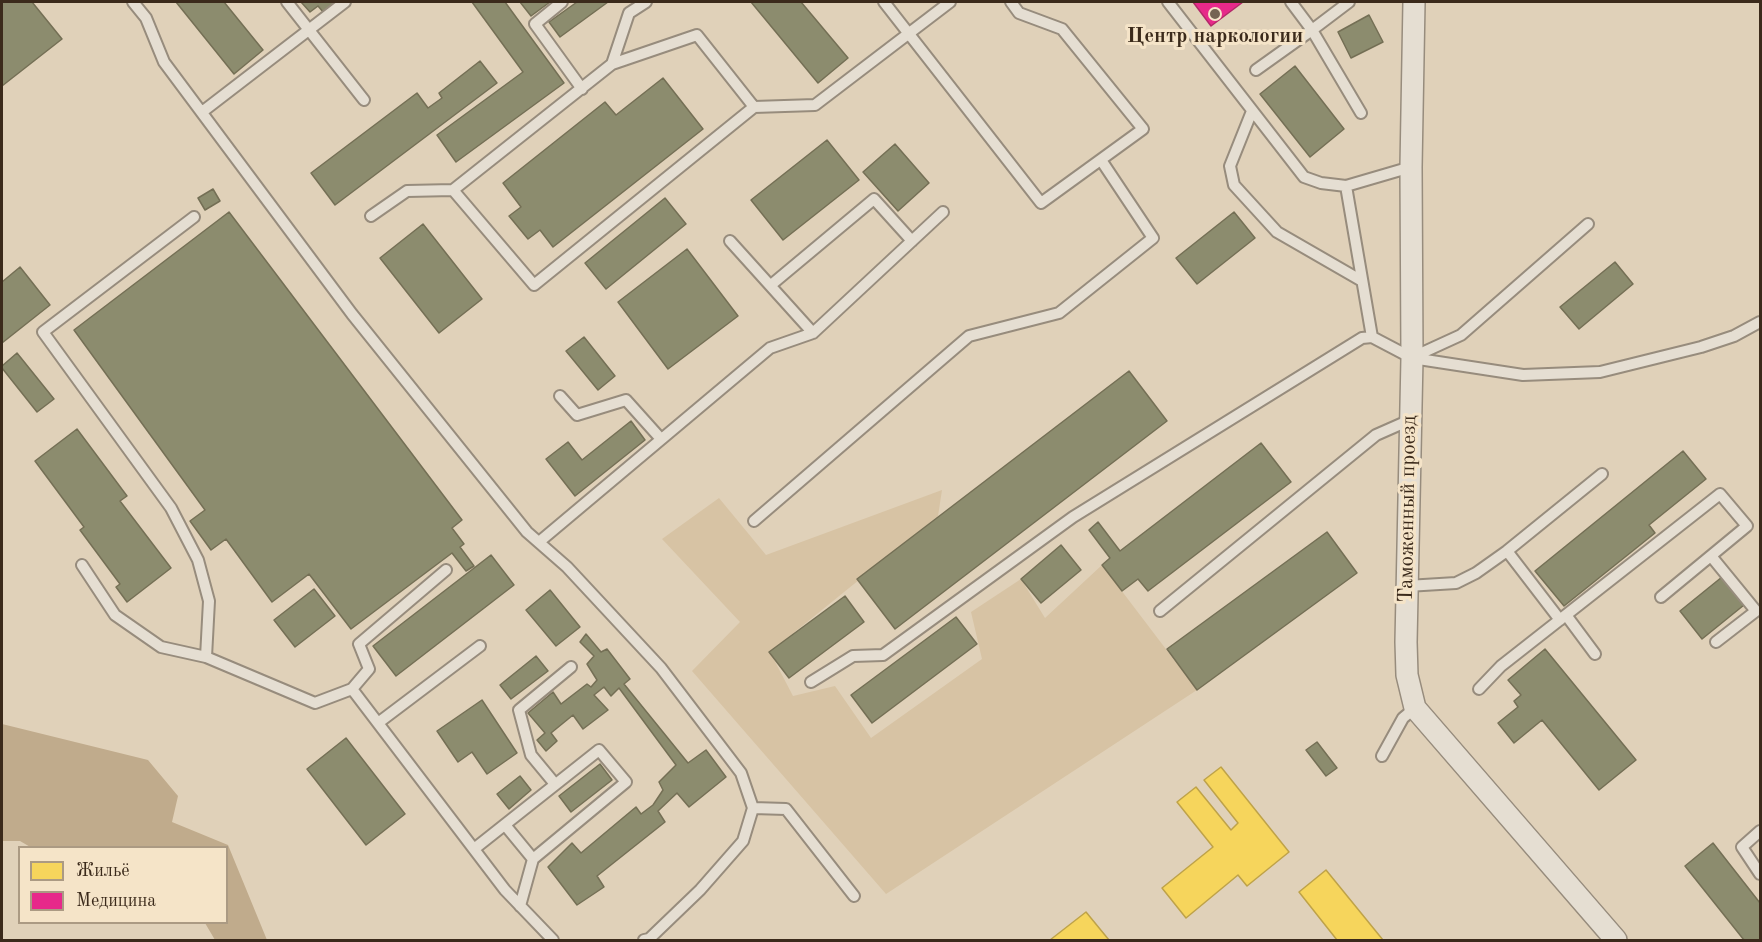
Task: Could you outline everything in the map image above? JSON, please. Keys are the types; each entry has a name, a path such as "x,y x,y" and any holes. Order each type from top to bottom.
{"street":[{"name":"Таможенный проезд","path":"1414,2 1407,675 1415,708 1616,940"}],"lane":[{"path":"133,2 146,18 164,63 352,314 526,532 567,567 661,668 741,773 753,808 743,840 700,890 649,939 644,940"},
{"path":"287,2 364,100"},
{"path":"202,112 345,2"},
{"path":"562,2 535,24 582,88"},
{"path":"612,64 629,13 646,2"},
{"path":"884,2 1041,203 1143,129 1062,29 1019,13 1011,2"},
{"path":"453,190 534,285 754,107 816,105 950,2"},
{"path":"1168,2 1304,177 1321,183 1346,186 1411,167"},
{"path":"1291,2 1312,30 1361,113"},
{"path":"1256,70 1349,2"},
{"path":"370,216 407,191 453,190 612,64 697,35 754,107"},
{"path":"1252,111 1230,166 1234,185 1277,232 1362,281"},
{"path":"754,520 969,336 1059,313 1153,238 1101,160"},
{"path":"1346,186 1372,337"},
{"path":"771,285 874,199 912,241"},
{"path":"539,542 770,348 813,333 943,212"},
{"path":"194,217 44,333 171,508 198,560 209,601 206,657"},
{"path":"1412,358 1461,335 1588,224"},
{"path":"730,241 813,333"},
{"path":"811,682 853,656 883,655 1073,517 1362,338 1372,337 1412,358 1523,375 1600,372 1701,347 1734,336 1761,322"},
{"path":"560,396 577,415 626,400 661,439"},
{"path":"1160,611 1376,435 1410,420"},
{"path":"1407,586 1456,583 1476,573 1507,551 1602,474"},
{"path":"1479,689 1501,666 1720,494 1747,526 1661,597"},
{"path":"1507,551 1595,654"},
{"path":"1711,556 1756,611 1716,642"},
{"path":"82,565 115,615 160,647 206,657 315,703 352,689 369,669 359,644 446,570"},
{"path":"378,723 480,646"},
{"path":"555,784 531,755 519,710 571,667"},
{"path":"352,689 505,890 553,940"},
{"path":"1382,756 1403,718 1415,708"},
{"path":"474,849 599,750 626,782 533,859 520,906"},
{"path":"753,808 786,808 854,896"},
{"path":"505,825 533,859"},
{"path":"1761,831 1742,847 1761,874"}],"shaded area":[{"path":"942,490 938,516 770,652 793,696 835,686 871,738 982,659 971,612 1021,579 1045,618 1102,565 1197,690 886,894 692,671 740,622 662,539 719,498 766,555"},
{"path":"2,724 148,760 178,796 172,822 228,845 267,940 215,940 206,924 228,924 228,846 29,846 20,841 2,841"}],"building: Жильё":[{"path":"1221,767 1289,852 1247,886 1238,875 1186,918 1162,888 1213,847 1177,802 1196,787 1231,830 1238,823 1204,780"},
{"path":"1326,870 1383,940 1337,940 1299,892"},
{"path":"1086,912 1109,940 1050,940"}],"building: Медицина":[{"name":"Центр наркологии","path":"1193,2 1243,2 1211,26"}],"building: Промзона":[{"path":"2,2 32,2 62,39 2,86"},
{"path":"176,2 224,2 263,50 234,74"},
{"path":"301,2 337,2 324,13 318,6 310,12"},
{"path":"472,2 505,2 564,83 456,162 437,135 523,72"},
{"path":"520,2 550,2 531,16"},
{"path":"577,2 608,2 560,37 549,22"},
{"path":"751,2 801,2 848,58 818,83"},
{"path":"1369,15 1383,42 1351,58 1338,32"},
{"path":"480,61 497,83 335,205 311,173 417,93 428,108 442,98 439,93"},
{"path":"1295,66 1344,129 1310,157 1260,94"},
{"path":"663,78 703,129 553,247 540,230 528,239 509,216 521,207 503,183 605,102 616,115"},
{"path":"827,140 859,180 783,240 751,200"},
{"path":"895,144 929,183 898,211 863,172"},
{"path":"213,189 220,201 205,210 198,198"},
{"path":"665,198 686,224 606,289 585,263"},
{"path":"229,212 462,520 452,528 464,544 460,547 474,566 466,571 452,553 351,629 309,574 272,602 226,539 211,550 190,521 205,510 74,330"},
{"path":"1234,212 1255,238 1197,284 1176,258"},
{"path":"423,224 482,299 439,333 380,258"},
{"path":"687,249 738,316 668,369 618,302"},
{"path":"1615,262 1633,284 1579,329 1560,307"},
{"path":"20,267 50,305 2,343 2,282"},
{"path":"584,337 615,376 598,390 566,351"},
{"path":"17,353 54,399 37,412 2,368"},
{"path":"1129,371 1167,421 895,629 857,579"},
{"path":"631,421 645,440 575,496 546,459 568,442 582,460"},
{"path":"77,429 127,496 120,501 171,568 127,602 116,587 120,584 80,530 84,527 35,461"},
{"path":"1261,443 1291,482 1148,591 1138,579 1122,591 1102,565 1110,558 1089,530 1098,522 1120,551"},
{"path":"1683,451 1706,479 1649,525 1655,533 1564,606 1535,571"},
{"path":"1327,532 1357,573 1197,690 1167,649"},
{"path":"1061,545 1081,570 1041,603 1021,579"},
{"path":"491,555 514,585 396,676 373,646"},
{"path":"1722,577 1744,605 1702,639 1680,611"},
{"path":"314,589 335,616 295,647 274,620"},
{"path":"550,590 580,627 556,646 526,610"},
{"path":"845,596 864,622 789,678 769,652"},
{"path":"956,617 977,644 872,723 851,695"},
{"path":"586,634 601,652 607,649 630,679 624,684 688,763 706,750 726,777 689,807 677,793 658,811 665,822 597,876 604,887 577,905 548,867 572,843 581,853 636,807 641,814 653,805 663,790 659,782 676,765 619,688 611,696 604,687 594,695 608,710 583,729 573,715 551,733 557,741 546,751 537,740 545,733 528,713 553,692 561,704 587,684 591,687 597,680 587,664 594,656 580,642"},
{"path":"1545,649 1636,760 1599,790 1542,720 1514,743 1498,723 1518,707 1514,701 1521,695 1508,680"},
{"path":"536,656 548,671 511,699 500,685"},
{"path":"482,700 517,753 487,774 472,752 458,762 437,731"},
{"path":"346,738 405,814 366,845 307,769"},
{"path":"1317,742 1337,768 1326,776 1306,750"},
{"path":"600,764 612,780 571,812 559,796"},
{"path":"520,776 531,790 509,809 497,794"},
{"path":"1713,843 1760,903 1760,940 1744,940 1685,866"}],"place":[{"name":"Центр наркологии","path":"1215,14"}]}
